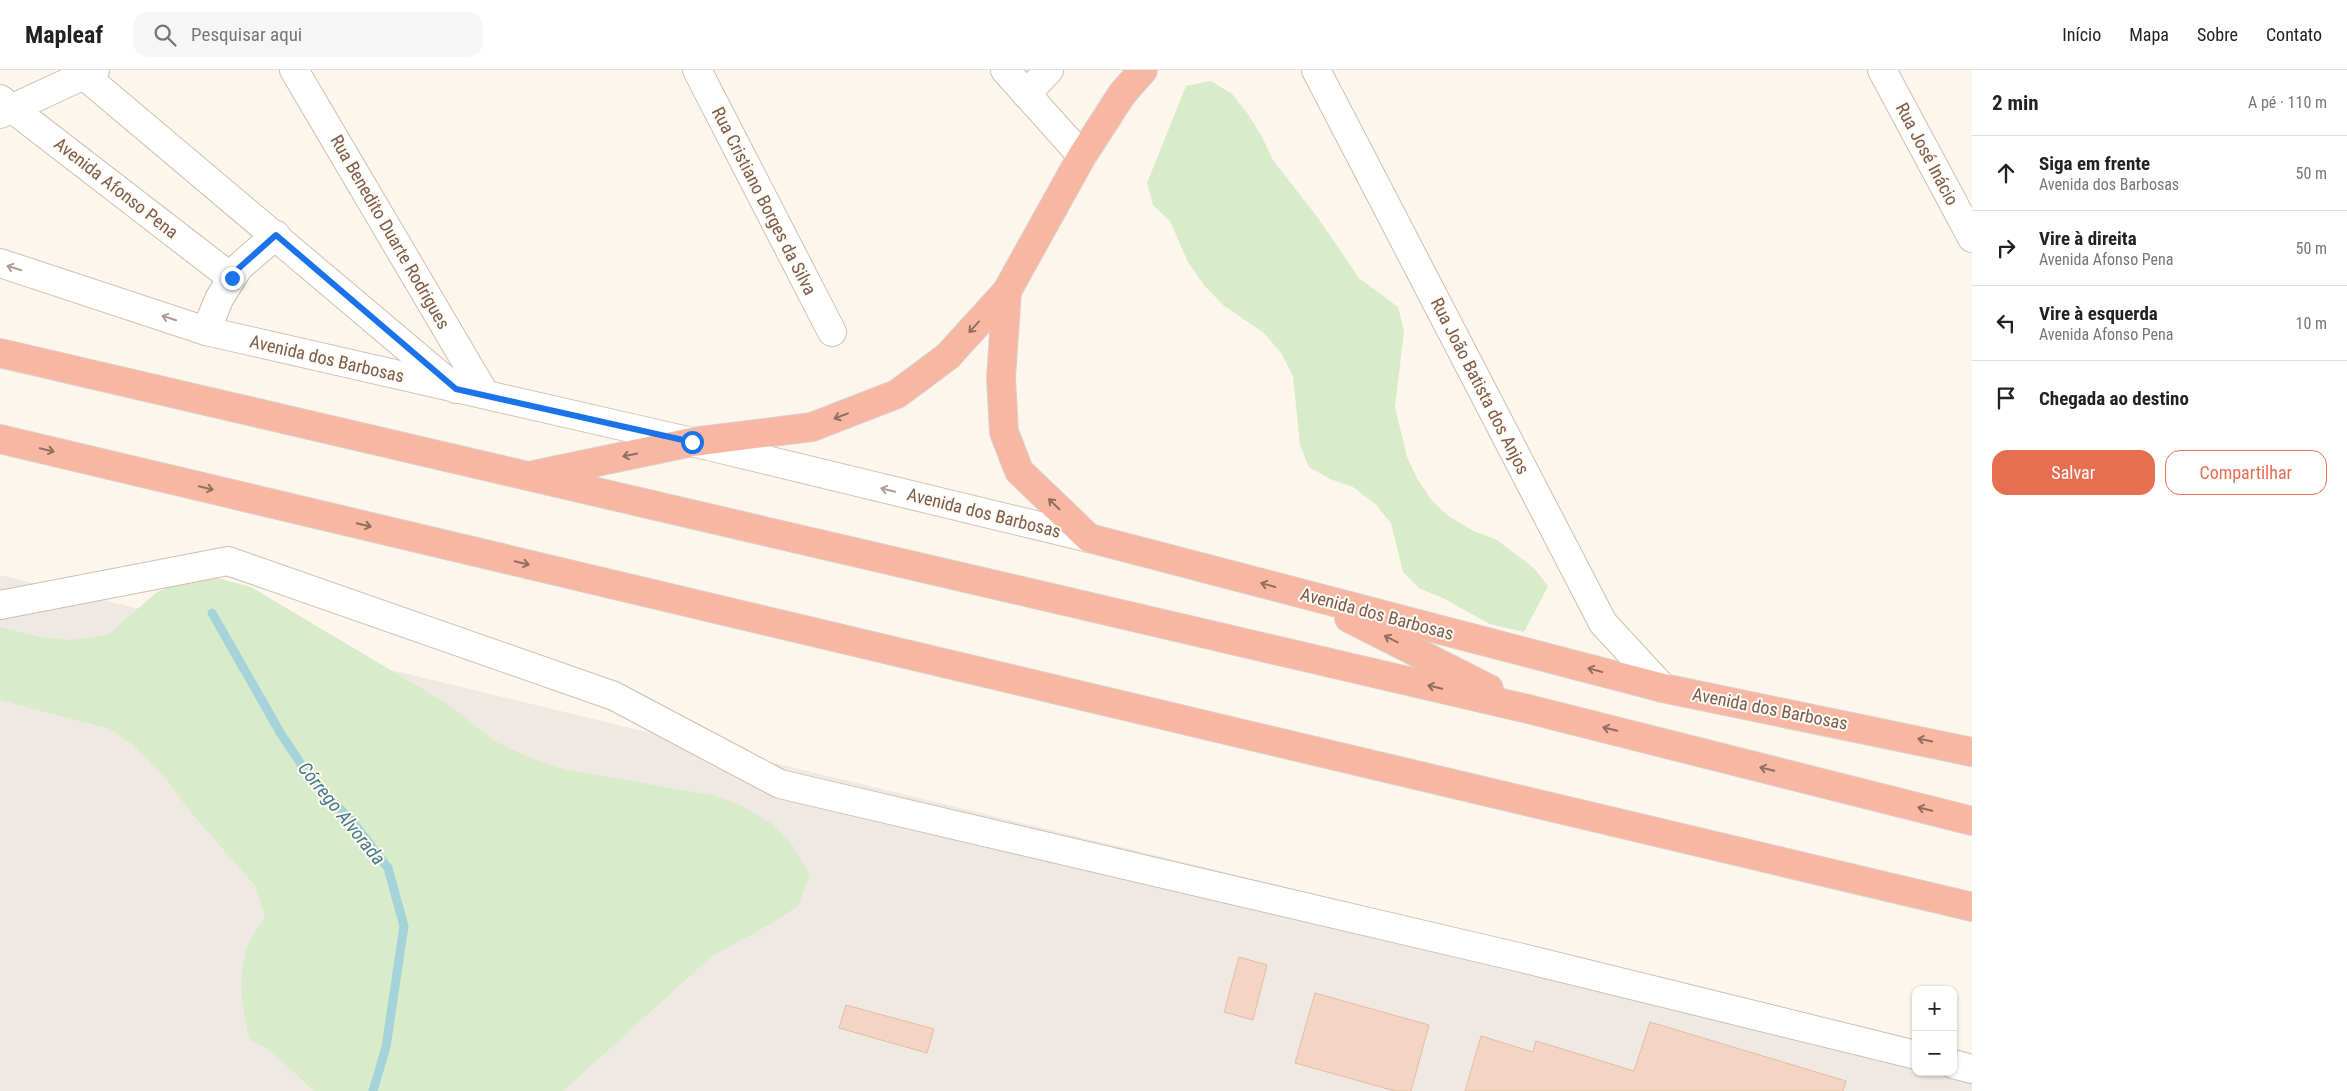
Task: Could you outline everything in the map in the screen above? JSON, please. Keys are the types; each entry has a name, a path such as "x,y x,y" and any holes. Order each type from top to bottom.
{"highway":[{"path":"526,476 692,442 812,427 896,394 948,356 1007,291 1082,156 1122,94 1143,70"},
{"path":"1007,291 1001,378 1004,432 1019,471 1089,538"},
{"path":"0,353 1528,709 1972,821"},
{"path":"0,439 1972,907"},
{"name":"Avenida dos Barbosas","path":"1089,538 1663,688 1972,752"},
{"path":"1301,594 1528,709"}],"street":[{"name":"Rua Benedito Duarte Rodrigues","path":"294,70 485,394"},
{"name":"Rua Cristiano Borges da Silva","path":"696,70 832,332"},
{"path":"1005,70 1082,156"},
{"path":"1026,94 1050,70"},
{"name":"Rua João Batista dos Anjos","path":"1316,70 1603,623 1663,688"},
{"name":"Rua José Inácio","path":"1882,70 1972,238"},
{"path":"4,107 87,72 456,389"},
{"name":"Avenida Afonso Pena","path":"4,107 232,278"},
{"path":"206,331 219,299 239,268 276,235"},
{"name":"Avenida dos Barbosas","path":"0,263 206,331 692,442 1089,538"},
{"path":"0,605 228,561 614,696 780,784 1518,957 1912,1054"},
{"path":"1957,1065 1972,1069"}],"shaded area":[{"path":"0,575 1912,1039 1912,1076 1957,1076 1957,1050 1972,1053 1972,1091 0,1091"}],"green space":[{"path":"1211,81 1232,94 1248,114 1273,160 1318,218 1359,278 1398,307 1404,331 1395,407 1407,457 1418,480 1432,501 1450,517 1474,531 1497,540 1534,568 1548,586 1524,632 1490,624 1441,597 1420,589 1403,572 1391,523 1375,504 1353,487 1330,479 1309,467 1300,445 1293,376 1281,353 1264,333 1223,305 1204,285 1188,262 1170,221 1153,205 1147,183 1186,86"},
{"path":"189,578 221,579 251,587 446,703 496,742 531,758 567,770 712,795 743,806 772,824 793,846 810,875 798,906 772,923 712,956 563,1091 314,1091 268,1048 250,1041 243,1006 241,983 247,948 265,917 256,887 189,810 167,780 133,745 110,729 0,700 0,627 40,637 72,640 107,635 156,593"}],"building":[{"path":"1239,957 1267,965 1253,1020 1224,1012"},
{"path":"1315,993 1429,1025 1411,1091 1395,1091 1295,1063"},
{"path":"846,1005 934,1029 927,1053 839,1028"},
{"path":"1650,1022 1846,1081 1843,1091 1465,1091 1481,1036 1533,1052 1536,1041 1634,1071"}],"waterway":[{"name":"Córrego Alvorada","path":"212,613 281,734 313,782 352,821 388,868 404,926 386,1047 373,1091"}],"route":[{"path":"232,278 239,268 276,235 456,389 692,442"}]}
